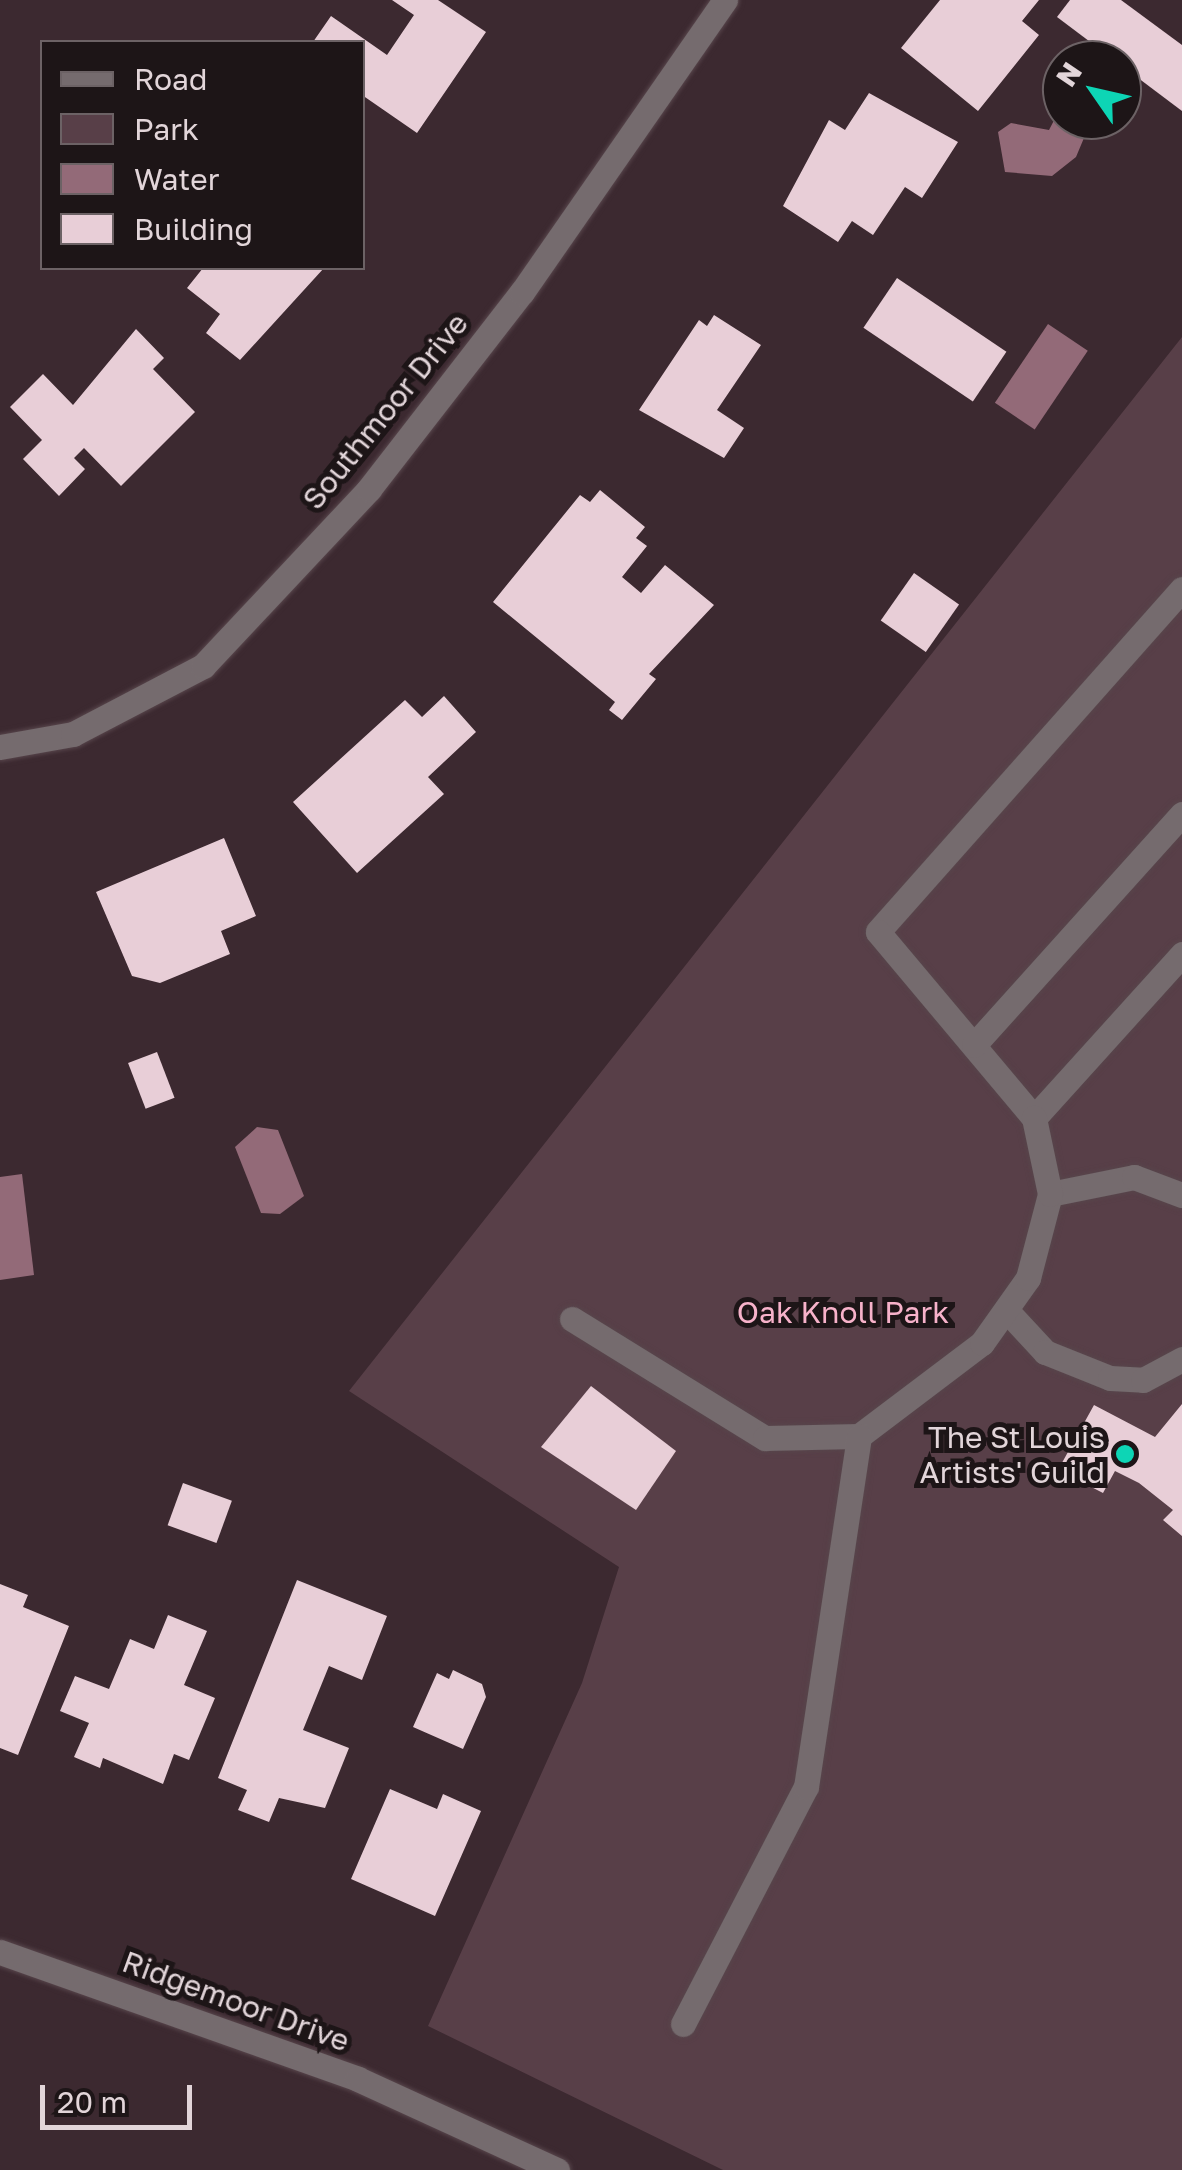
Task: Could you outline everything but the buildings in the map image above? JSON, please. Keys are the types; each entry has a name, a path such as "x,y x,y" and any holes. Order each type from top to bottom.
{"street":[{"name":"Southmoor Drive","path":"0,746 73,734 203,666 369,489 522,292 725,0"},
{"path":"572,1319 765,1438 860,1436 931,1389 1007,1311 1040,1252 1050,1194 1034,1118 878,932 1182,589"},
{"path":"974,1045 1182,814"},
{"path":"1034,1118 1182,954"},
{"path":"1050,1194 1134,1178 1182,1194"},
{"path":"1007,1311 1045,1352 1096,1374 1143,1380 1182,1359"},
{"path":"683,2024 806,1787 860,1436"},
{"name":"Ridgemoor Drive","path":"0,1952 358,2079 557,2170"}],"green space":[{"name":"Oak Knoll Park","path":"1182,337 1182,2170 723,2170 428,2026 582,1683 619,1567 349,1391"}],"water":[{"path":"1011,123 1042,129 1042,140 1083,140 1076,157 1052,176 1005,172 998,132"},
{"path":"1048,324 1088,351 1035,430 995,403"},
{"path":"257,1127 278,1130 304,1196 280,1214 261,1213 235,1147"},
{"path":"22,1174 34,1275 0,1280 0,1177"}],"place":[{"name":"The St Louis Artists' Guild","path":"1125,1454"}]}
